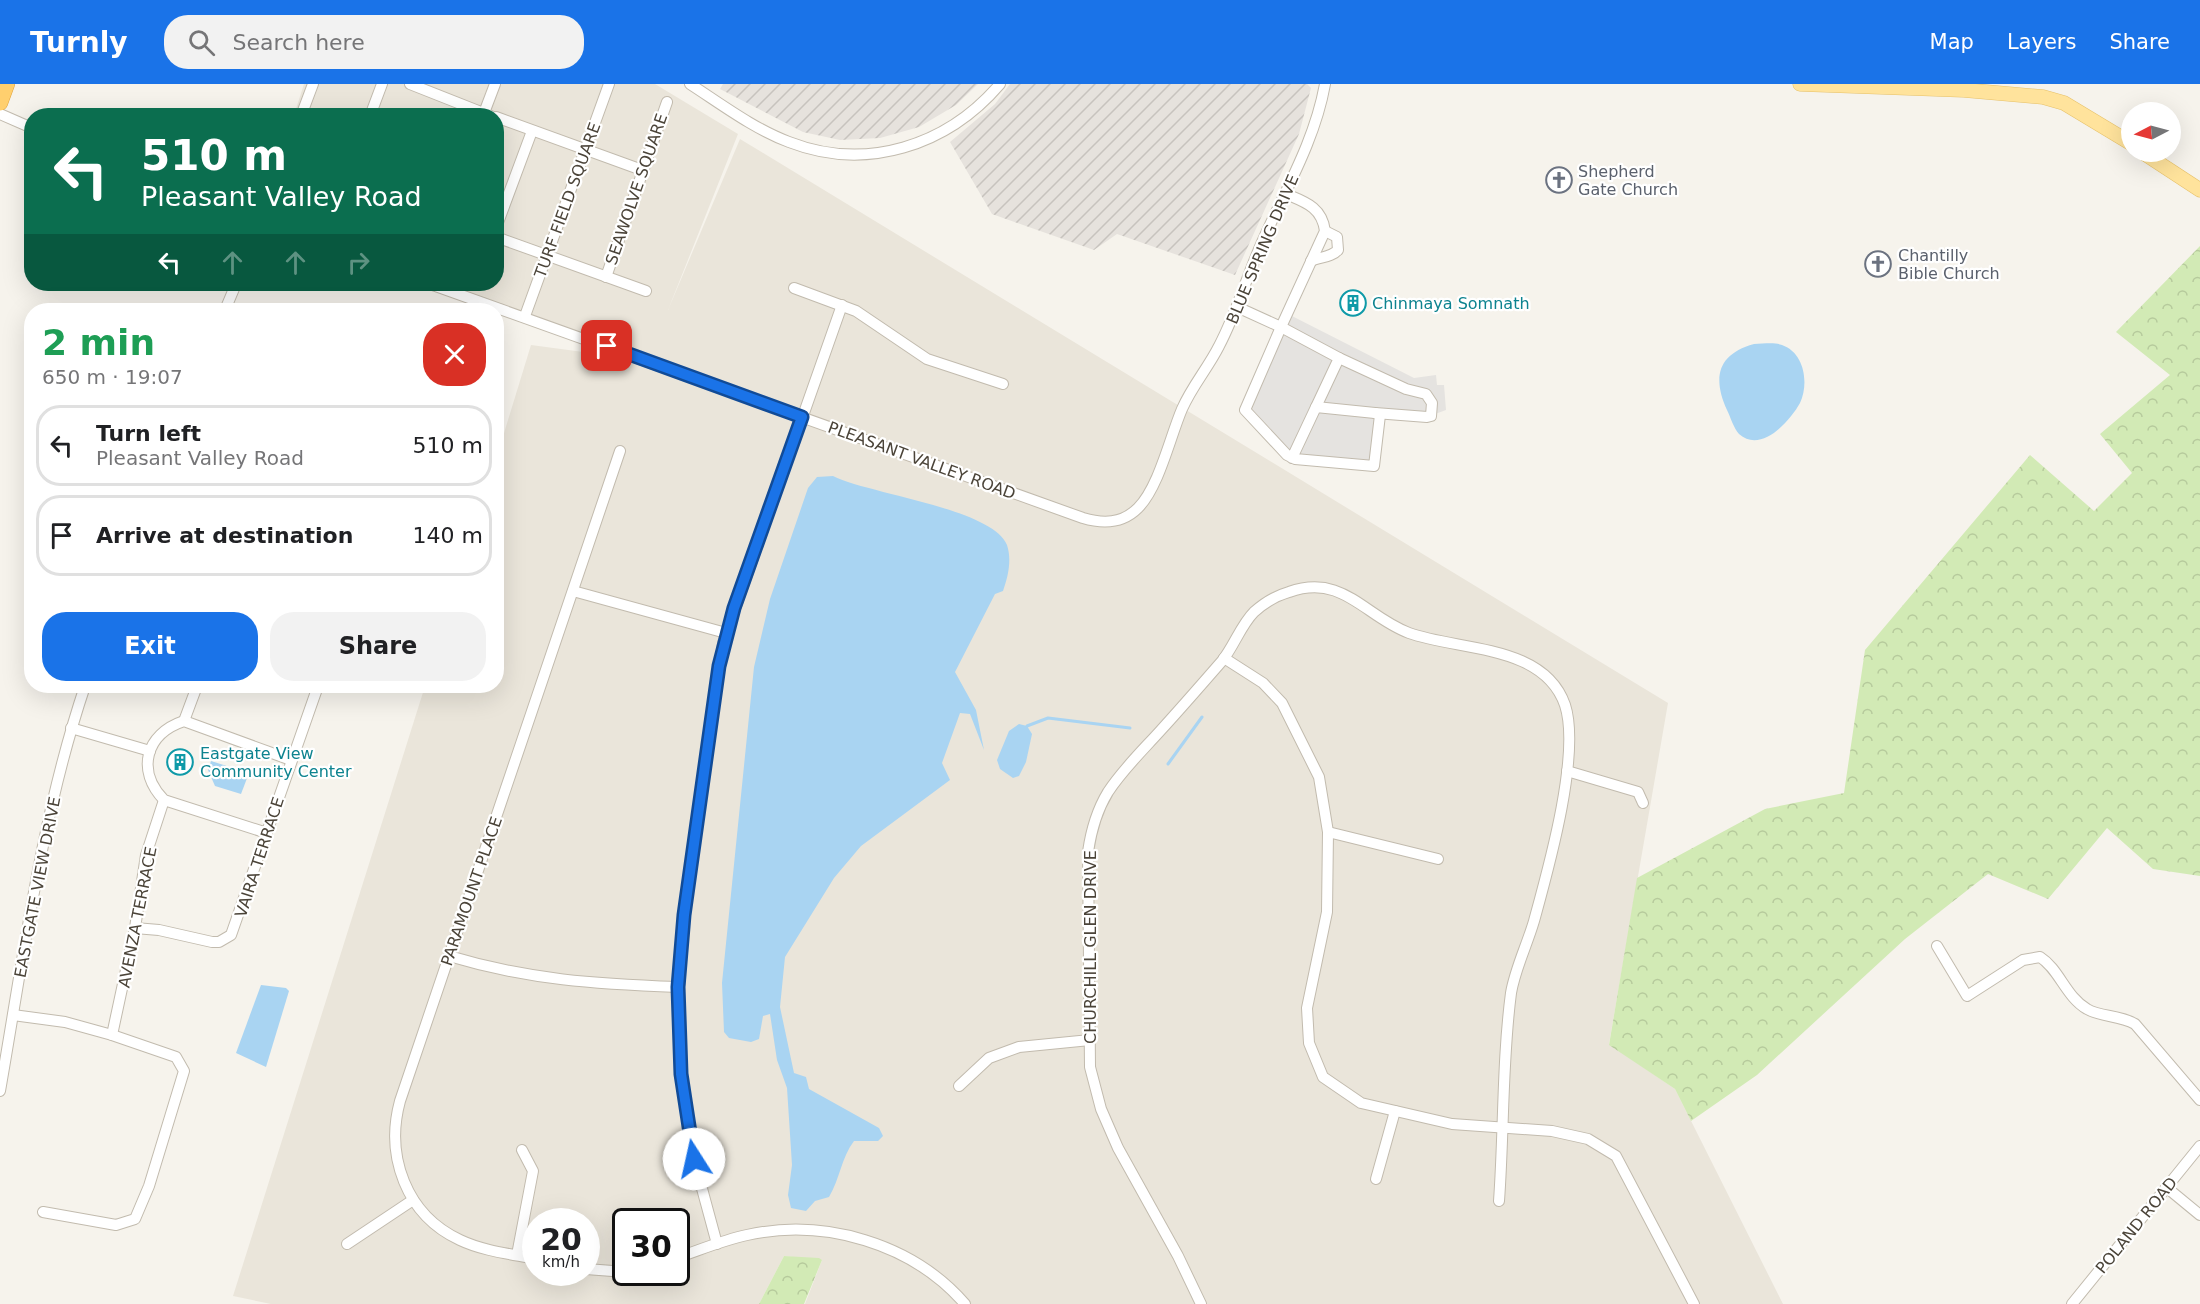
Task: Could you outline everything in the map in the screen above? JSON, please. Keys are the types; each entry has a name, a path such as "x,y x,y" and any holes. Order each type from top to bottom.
{"highway":[{"path":"0,103 7,84"}],"main road":[{"path":"1800,84 1964,90 2043,97 2064,103 2121,137"},
{"path":"2157,162 2200,190"}],"street":[{"path":"304,108 313,84"},
{"path":"373,108 382,84"},
{"path":"410,84 472,108"},
{"path":"489,108 495,84"},
{"name":"TURF FIELD SQUARE","path":"525,316 609,84"},
{"path":"690,84 787,141 817,150 848,155 901,149 941,134 969,116 1000,84"},
{"name":"BLUE SPRING DRIVE","path":"1183,406 1218,349 1237,307 1262,242 1286,194 1317,119 1325,84"},
{"name":"SEAWOLVE SQUARE","path":"606,277 666,102"},
{"path":"0,114 24,124"},
{"path":"504,120 642,170"},
{"path":"504,206 532,130"},
{"path":"1286,194 1316,208 1323,220 1325,231 1245,410 1292,458 1374,466 1380,416 1375,413"},
{"path":"1311,261 1320,256 1332,255 1338,250 1337,237 1325,231"},
{"path":"504,240 646,291"},
{"path":"794,288 842,305 868,318 927,359 1003,384"},
{"name":"PLEASANT VALLEY ROAD","path":"451,291 486,303"},
{"path":"717,1244 694,1159 685,1111 678,1037 678,987 684,915 719,666 726,633 842,305"},
{"path":"1237,307 1406,389 1420,391 1430,398 1433,408 1431,416 1427,417 1316,407"},
{"name":"PLEASANT VALLEY ROAD","path":"504,309 1101,523 1127,517 1144,502 1183,406"},
{"path":"1292,458 1339,358"},
{"name":"PARAMOUNT PLACE","path":"522,1256 460,1240 433,1223 413,1200 398,1167 395,1150 397,1113 621,451"},
{"name":"CHURCHILL GLEN DRIVE","path":"1201,1304 1178,1256 1118,1148 1101,1110 1090,1067 1088,852 1096,818 1107,794 1126,768 1224,658 1252,615 1271,599 1292,591 1315,587 1341,591 1397,628 1428,639 1509,656 1542,674 1564,702 1571,730 1567,771 1534,921 1512,990 1499,1201"},
{"path":"573,591 726,633"},
{"path":"1224,658 1263,683 1282,703 1319,777 1328,832 1327,912 1307,1008 1309,1043 1323,1077 1361,1103 1452,1124 1552,1131 1588,1139 1616,1156 1694,1304"},
{"name":"EASTGATE VIEW DRIVE","path":"0,1091 39,857 71,728 83,693"},
{"path":"194,693 184,721 162,732 150,751 148,777 153,788 164,800 267,832"},
{"name":"VAIRA TERRACE","path":"135,927 212,942 228,938 235,929 291,759 315,693"},
{"path":"184,721 291,759"},
{"path":"71,728 150,751"},
{"path":"1567,771 1638,792 1643,803"},
{"name":"AVENZA TERRACE","path":"112,1035 135,927 146,855 164,800"},
{"path":"1328,832 1438,859"},
{"path":"1937,946 1967,996 2023,960 2040,957 2071,995 2087,1009 2122,1016 2135,1024 2200,1100"},
{"path":"449,956 504,971 560,981 678,987"},
{"path":"13,1015 65,1022 112,1035 176,1057 184,1071 140,1211 130,1223 116,1226 43,1212"},
{"path":"959,1086 989,1058 1019,1047 1090,1040"},
{"path":"1376,1179 1395,1111"},
{"name":"POLAND ROAD","path":"2072,1304 2200,1146"},
{"path":"517,1255 533,1171 522,1150"},
{"path":"2166,1187 2200,1215"},
{"path":"347,1244 413,1200"},
{"path":"690,1253 717,1244 773,1231 810,1230 844,1234 867,1240 910,1260 946,1285 964,1304"}],"shaded area":[{"path":"304,84 655,84 738,134 668,310 740,139 1668,703 1609,1044 1675,1089 1783,1304 805,1304 822,1260 784,1256 759,1304 271,1304 233,1296 423,693 504,693 504,433 531,345 643,360 504,311 504,303 481,303 447,291 504,291 504,108 296,108"},
{"path":"723,84 978,84 956,105 919,127 880,138 840,140 803,132 720,89"},
{"path":"1010,84 1307,84 1311,88 1299,134 1235,275 1117,234 1094,250 992,214 950,142 995,104"},
{"path":"1288,314 1414,378 1436,375 1437,385 1444,385 1446,410 1427,417 1376,412 1375,463 1295,459 1246,410"}],"green space":[{"path":"2200,246 2200,876 2153,869 2107,828 2048,899 1988,874 1905,939 1757,1075 1691,1121 1675,1089 1609,1045 1637,878 1765,809 1844,793 1865,650 2030,455 2094,511 2132,473 2100,434 2170,375 2116,332"},
{"path":"784,1256 822,1260 804,1304 759,1304"}],"water":[{"path":"1754,344 1776,344 1790,349 1800,362 1804,378 1800,403 1789,418 1774,433 1756,440 1748,439 1735,429 1722,398 1719,377 1721,368 1732,354"},
{"path":"833,476 850,483 928,503 978,521 997,532 1007,545 1009,562 1003,591 995,594 955,672 976,710 984,750 970,714 960,713 942,763 950,780 861,846 834,878 785,957 780,1007 794,1073 806,1077 809,1089 879,1128 883,1136 878,1141 854,1141 846,1154 829,1197 815,1201 806,1211 791,1208 788,1195 792,1165 787,1088 777,1060 770,1014 763,1016 759,1039 751,1042 729,1038 724,1032 722,983 754,667 770,599 808,488 817,477"},
{"path":"1019,724 1027,726 1032,734 1026,762 1019,776 1013,778 1000,769 997,760 1009,731"},
{"path":"211,761 249,773 241,794 215,786 208,770"},
{"path":"261,985 286,988 289,991 266,1067 236,1053"}],"waterway":[{"path":"1168,764 1202,717"},
{"path":"1027,726 1048,718 1130,728"}],"place":[{"name":"Shepherd Gate Church","path":"1559,180"},
{"name":"Chantilly Bible Church","path":"1878,264"},
{"name":"Chinmaya Somnath","path":"1353,303"},
{"name":"Eastgate View Community Center","path":"180,762"}],"route":[{"path":"607,346 802,417 734,608 723,643 719,666 684,915 678,987 681,1074 694,1159"}]}
